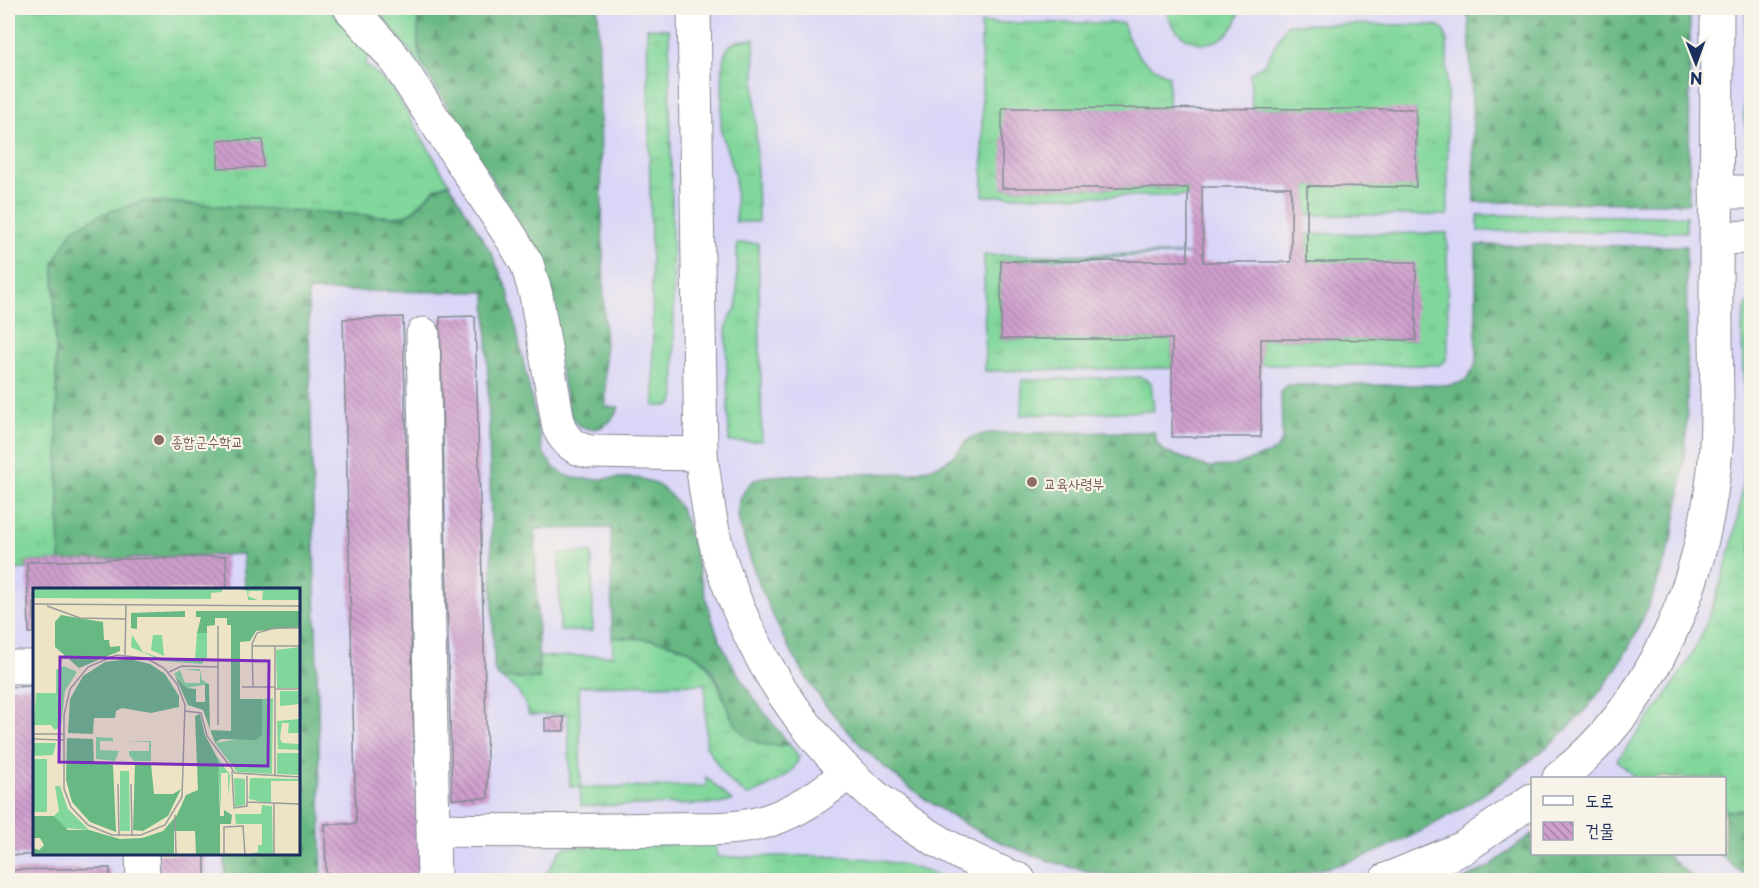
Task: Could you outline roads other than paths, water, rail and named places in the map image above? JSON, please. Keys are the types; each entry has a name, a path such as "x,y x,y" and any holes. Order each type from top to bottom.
{"street":[{"path":"350,8 392,55 513,240 526,264 536,295 559,428 566,440 576,449 591,452 701,454"},
{"path":"694,8 701,454 708,505 724,570 772,677 814,737 848,773 890,810 936,841 983,866 1019,880"},
{"path":"1560,777 1583,760 1610,731 1648,678 1678,616 1701,548 1714,470 1717,397 1717,8"},
{"path":"1716,192 1752,192"},
{"path":"1717,238 1752,237"},
{"path":"423,334 434,880"},
{"path":"8,667 33,667"},
{"path":"433,830 567,831 736,828 769,821 799,808 848,773"},
{"path":"1386,880 1463,848 1531,801"},
{"path":"142,855 143,880"}],"place":[{"name":"종합군수학교","path":"159,440"},
{"name":"교육사령부","path":"1032,482"}]}
